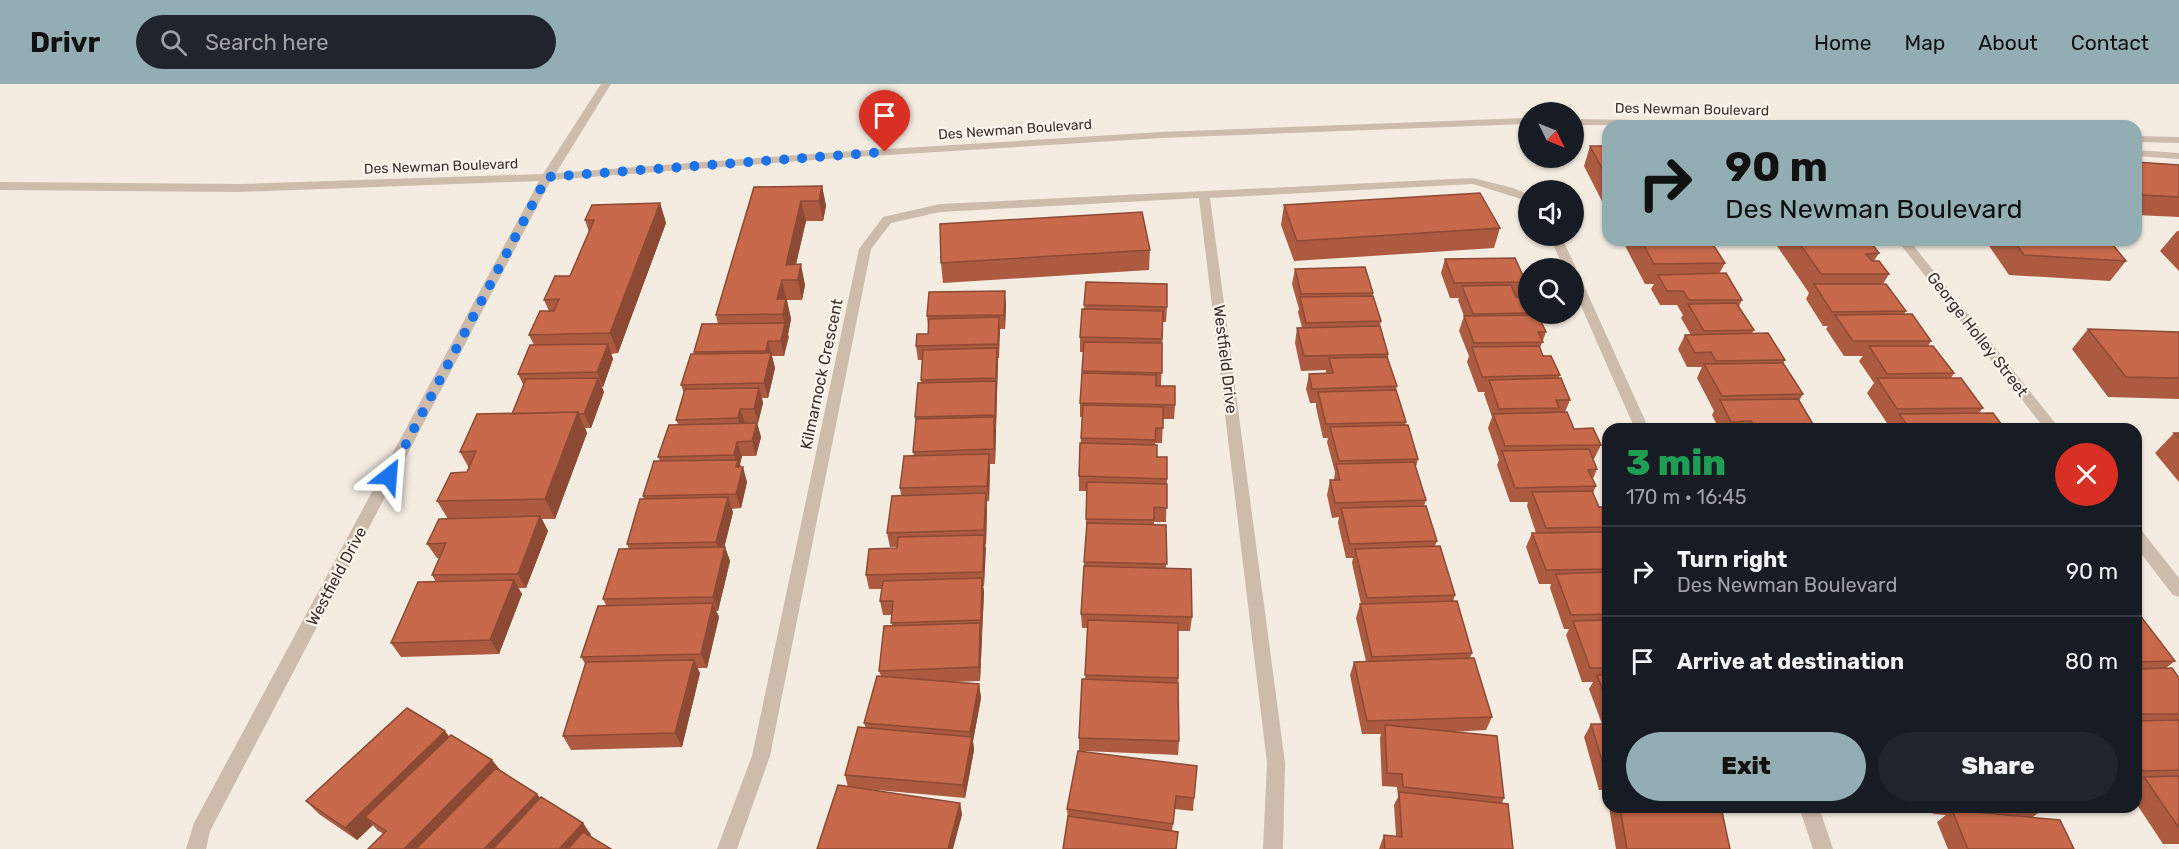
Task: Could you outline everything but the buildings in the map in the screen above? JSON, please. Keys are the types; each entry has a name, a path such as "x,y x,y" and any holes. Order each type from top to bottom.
{"street":[{"name":"Westfield Drive","path":"196,849 201,830 547,177 606,84"},
{"name":"Des Newman Boulevard","path":"0,186 238,188 547,177 839,155 1161,135 1518,121"},
{"name":"Des Newman Boulevard","path":"1584,122 1602,122"},
{"path":"2142,139 2179,140"},
{"path":"2142,153 2179,156"},
{"path":"1204,195 1473,181 1518,194"},
{"name":"Westfield Drive","path":"1204,195 1276,763 1273,849"},
{"name":"Kilmarnock Crescent","path":"727,849 761,756 865,249 887,220 940,208 1204,195"},
{"name":"George Holley Street","path":"1909,246 2048,423"},
{"path":"1584,299 1639,423"},
{"path":"2142,541 2172,572 2179,590"},
{"path":"1811,813 1824,849"}],"route":[{"path":"389,476 547,177 885,152"}]}
